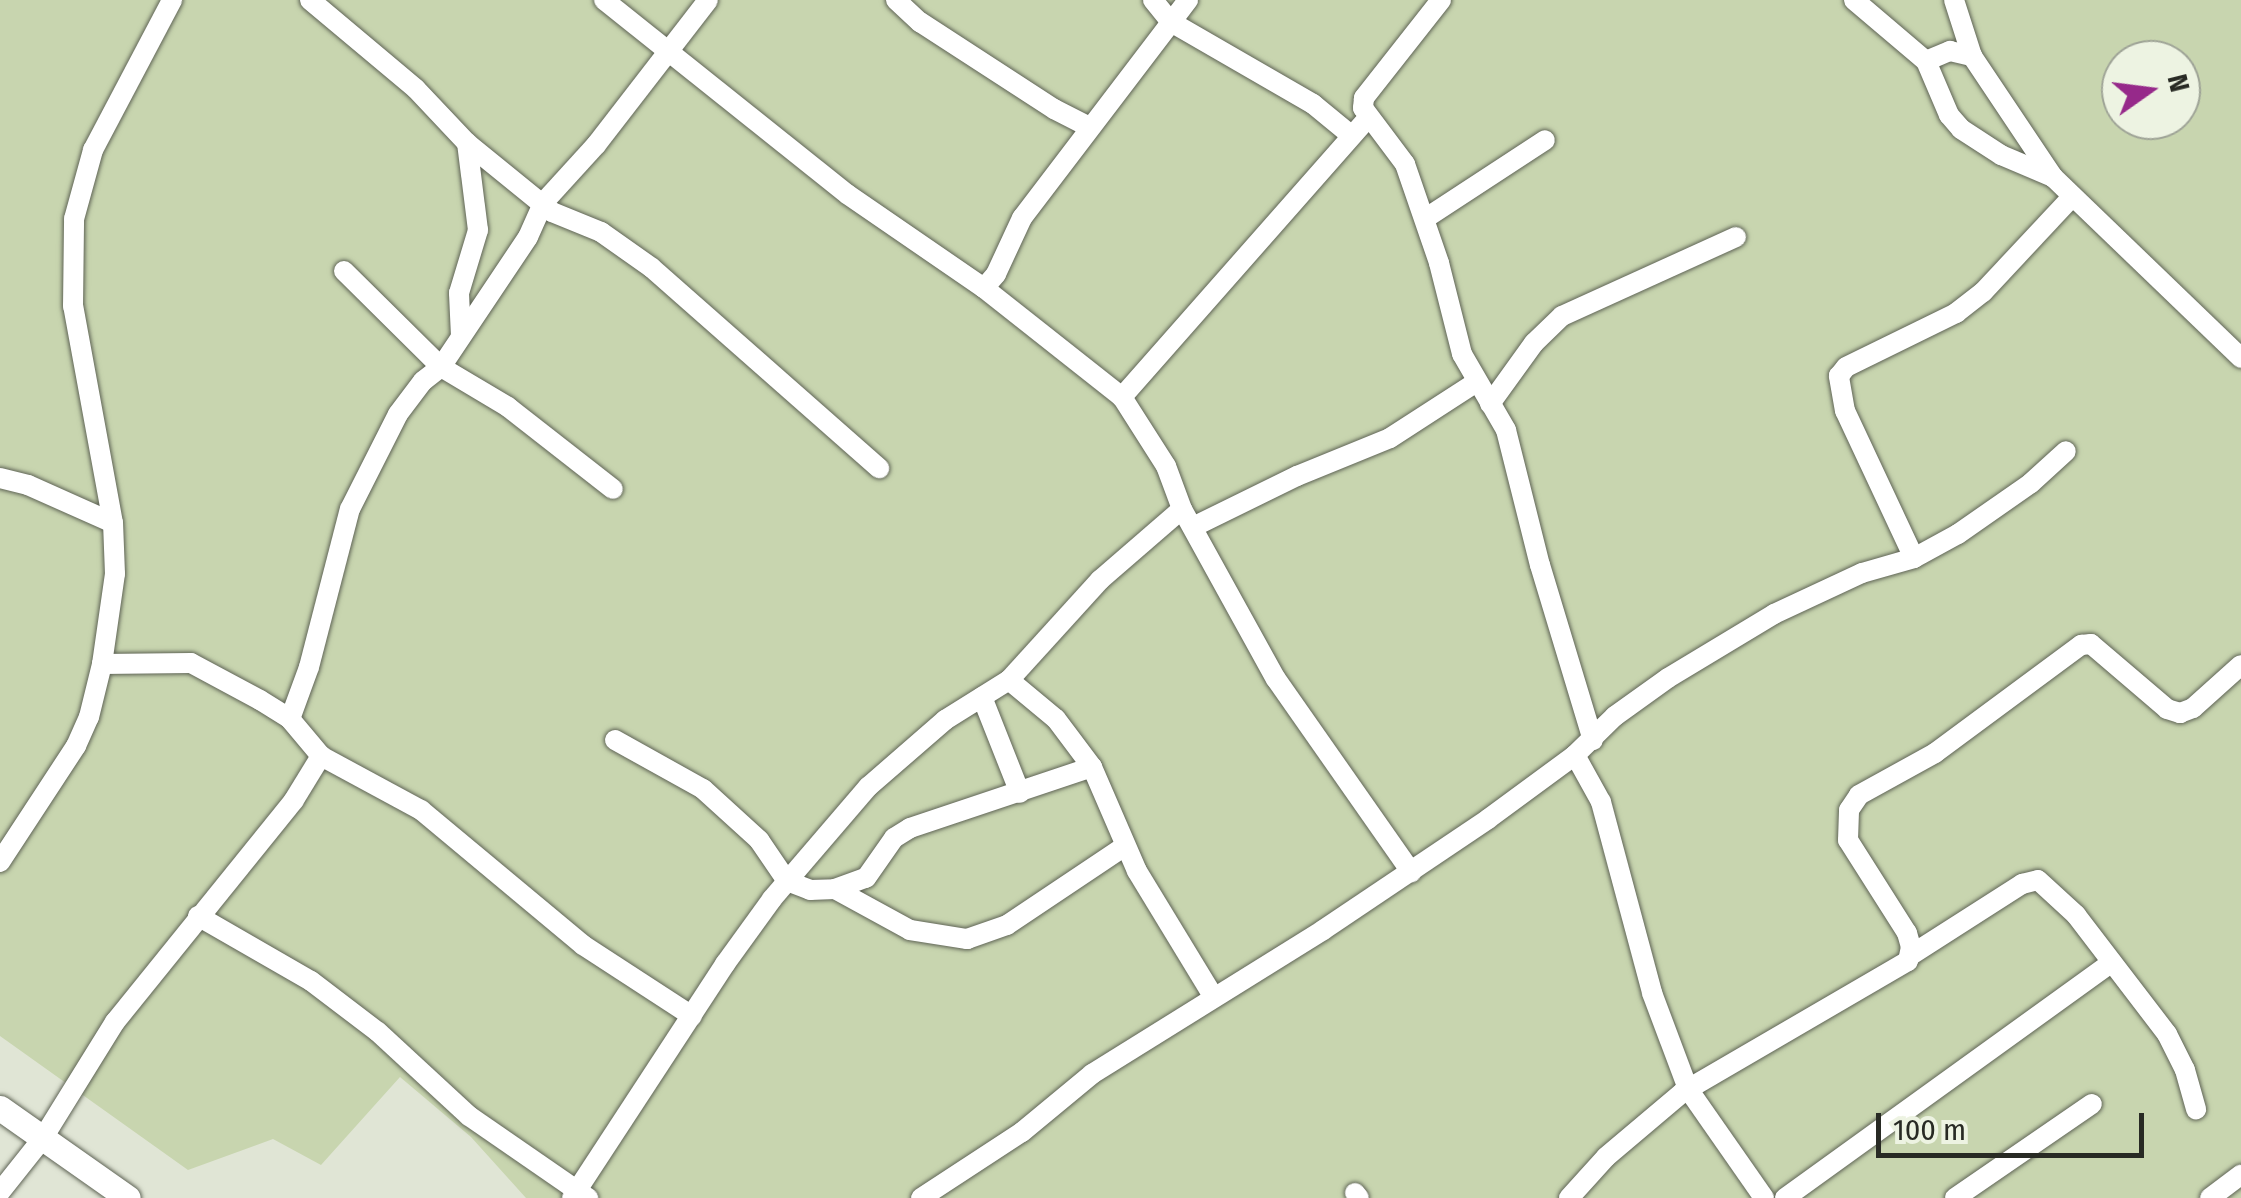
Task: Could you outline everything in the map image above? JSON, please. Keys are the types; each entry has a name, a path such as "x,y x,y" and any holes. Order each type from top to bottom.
{"main road":[{"path":"0,1108 128,1198"}],"street":[{"path":"0,862 76,746 89,717 102,664 115,574 112,523 73,306 74,219 92,150 172,0"},
{"path":"310,0 416,89 467,143 564,219 600,232 652,268 879,468"},
{"path":"604,0 847,194 984,288 1122,397 1166,466 1188,518 1276,679 1411,872"},
{"path":"290,718 309,667 350,509 371,461 405,403 441,367 528,237 543,203 708,0"},
{"path":"896,0 920,22 1054,109 1088,126"},
{"path":"1152,0 1171,22 1312,104 1352,136"},
{"path":"984,288 996,274 1022,218 1088,126 1188,0"},
{"path":"1441,0 1364,98 1367,119 1400,154 1426,218 1453,330 1475,383 1506,430 1540,565 1593,740"},
{"path":"1854,0 1926,61 1949,115 1961,128 2001,155 2053,177"},
{"path":"1954,0 1972,56 2053,177 2241,358"},
{"path":"1926,61 1950,51 1972,56"},
{"path":"1122,397 1367,119"},
{"path":"1426,218 1545,140"},
{"path":"461,336 459,293 478,230 467,143"},
{"path":"1914,558 1845,411 1840,376 1846,367 1956,313 1983,292 2072,196"},
{"path":"1490,404 1534,342 1562,316 1736,237"},
{"path":"344,271 441,367 508,407 613,489"},
{"path":"198,916 311,981 378,1032 469,1116 579,1195 692,1016 788,882 868,787 946,720 1009,680 1100,580 1188,518 1390,438 1475,383"},
{"path":"921,1198 1022,1132 1092,1074 1411,872 1575,756 1615,716 1750,627 1862,573 1914,558 1958,534 2031,483 2066,451"},
{"path":"0,478 28,486 112,523"},
{"path":"1911,955 1907,933 1848,840 1849,810 1859,795 1935,753 2080,645 2091,644 2168,709 2180,712 2193,708 2241,665"},
{"path":"102,664 191,663 290,718 321,756 420,810 583,945 692,1016"},
{"path":"1009,680 1056,719 1092,767 1125,846 1213,996"},
{"path":"982,698 1020,793"},
{"path":"616,740 702,789 759,840 788,882 810,890 836,889 866,878 902,832 1092,767"},
{"path":"0,1192 43,1138 115,1022 294,800 321,756"},
{"path":"1575,756 1601,802 1652,993 1688,1089 1764,1198"},
{"path":"836,889 910,930 967,939 1007,925 1125,846"},
{"path":"1569,1198 1606,1156 1688,1089 1905,964 1911,955 2022,884 2038,880 2076,915 2167,1034 2185,1070 2196,1109"},
{"path":"1785,1198 2112,962"},
{"path":"1955,1198 2092,1104"},
{"path":"2210,1198 2241,1175"}],"green space":[{"path":"0,0 2241,0 2241,1198 526,1198 471,1137 400,1077 321,1165 273,1139 188,1170 0,1036"}]}
